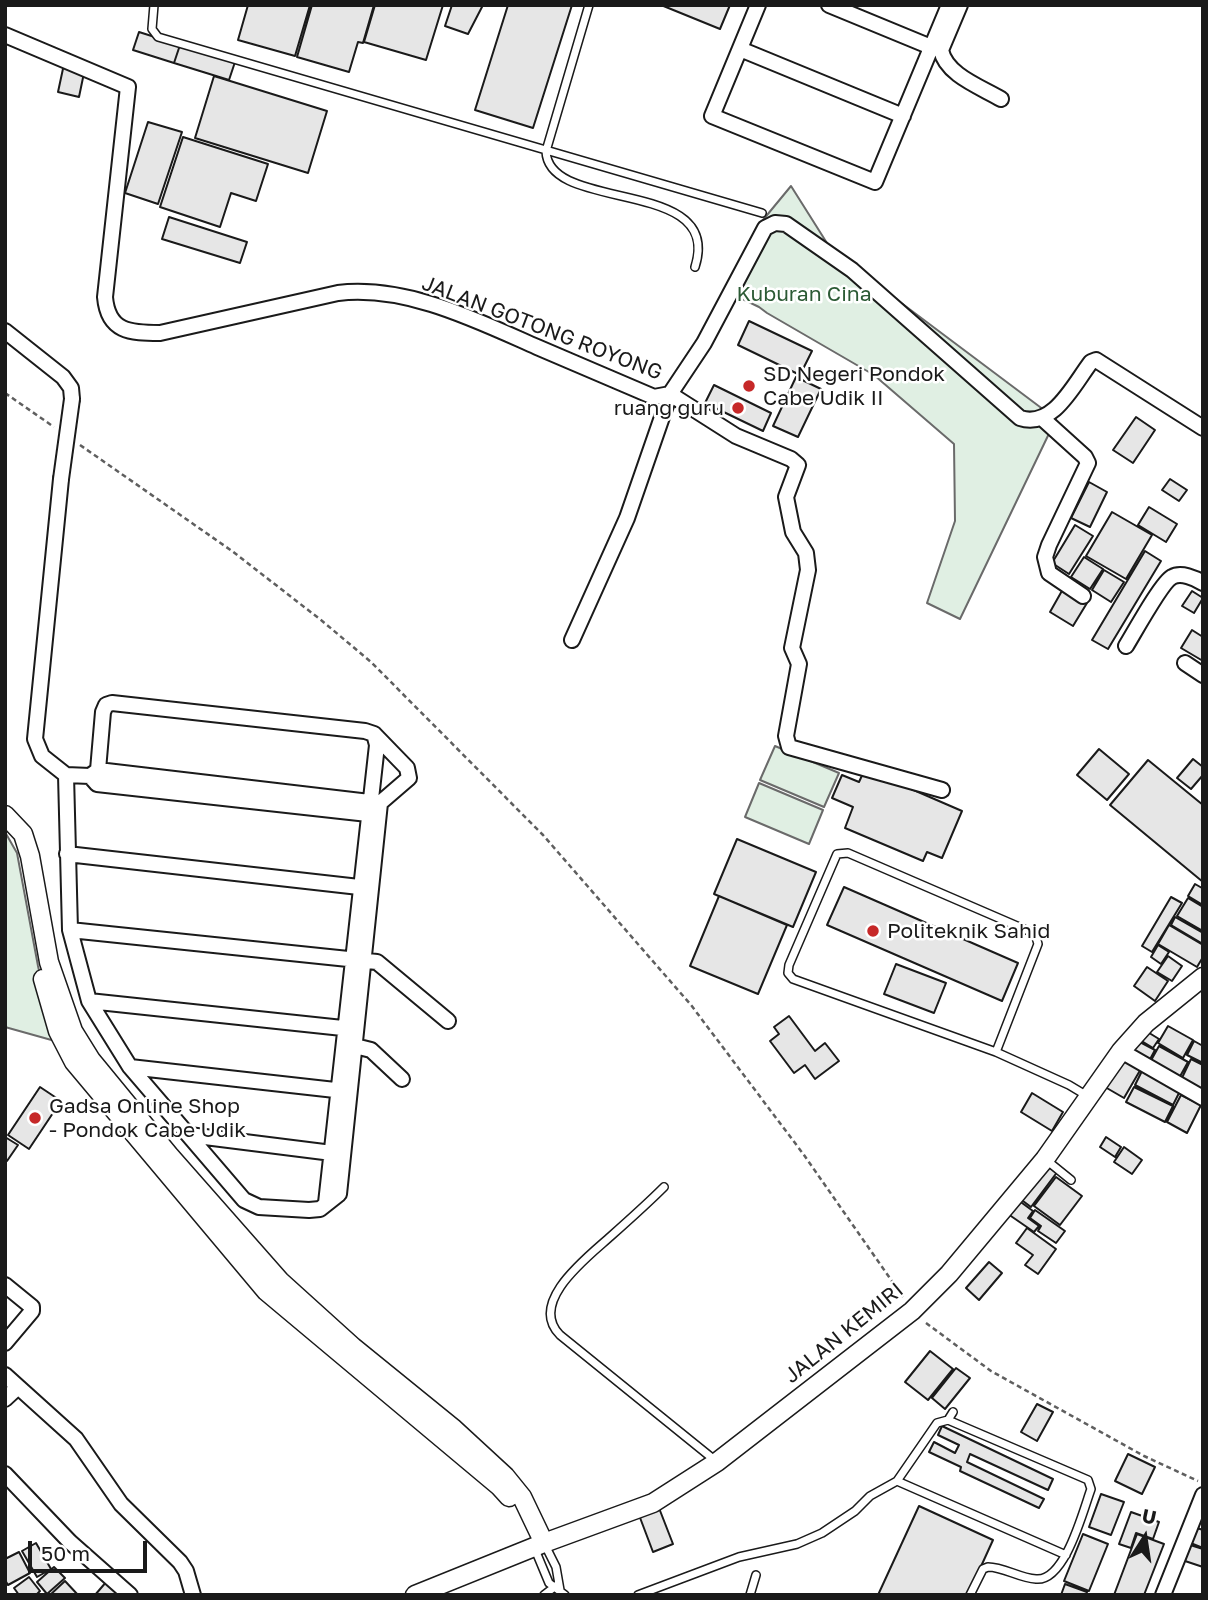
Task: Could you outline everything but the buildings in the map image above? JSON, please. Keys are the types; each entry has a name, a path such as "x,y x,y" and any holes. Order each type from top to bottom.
{"street":[{"path":"758,5 712,116 875,182 948,5"},
{"path":"829,5 931,47"},
{"path":"960,5 941,50 943,58 954,71 1001,99"},
{"name":"JALAN GOTONG ROYONG","path":"5,34 128,87 105,297 110,318 119,327 137,333 160,333 338,293 358,290 379,292 427,304 500,330 654,397 670,394 704,343 765,228 775,223 786,224 852,270 1020,418 1031,422 1043,419"},
{"path":"740,49 903,116"},
{"path":"5,331 63,377 71,388 72,399 34,740 42,755 65,775 94,773"},
{"path":"1083,596 1049,573 1045,557 1088,463 1085,457 1043,419 1054,410 1091,362 1096,360 1203,428"},
{"path":"572,640 627,518 670,394 736,436 791,458 798,465 786,497 793,532 806,553 808,570 792,649 799,664 786,736 789,747 942,790"},
{"path":"1126,646 1163,585 1172,577 1181,575 1203,583"},
{"path":"1185,663 1203,675"},
{"path":"112,703 365,731 374,734 407,768 409,778 374,809 97,783 94,773 103,712 106,705 112,703"},
{"path":"65,775 70,929 89,1001 130,1067 244,1199 259,1207 320,1209 326,1203 337,1154 374,809 377,745 374,734"},
{"path":"5,815 23,834 30,856 48,962 73,1031 91,1060 169,1155 280,1281 354,1347 454,1429 505,1476 522,1497 539,1545"},
{"path":"5,829 14,838 21,859 39,965 58,1031 74,1062 266,1291 499,1486 512,1500 539,1545"},
{"path":"67,854 366,888"},
{"path":"70,929 377,962 448,1021"},
{"name":"JALAN KEMIRI","path":"415,1595 444,1590 539,1545 653,1503 717,1462 912,1311 949,1274 1045,1159 1121,1051 1146,1023 1203,977"},
{"path":"89,1001 351,1029"},
{"path":"344,1091 355,1046 351,1029"},
{"path":"355,1046 371,1050 402,1079"},
{"path":"1121,1051 1203,1098"},
{"path":"130,1067 344,1091"},
{"path":"189,1135 337,1154"},
{"path":"5,1285 32,1307 32,1311 5,1343"},
{"path":"5,1375 76,1439 121,1504 180,1562 186,1571 193,1595"},
{"path":"5,1399 18,1387"},
{"path":"5,1474 70,1542 130,1595"},
{"path":"1163,1595 1203,1495"}],"lane":[{"path":"153,5 152,29 158,37 762,213"},
{"path":"589,5 546,151 546,162 555,174 599,190 649,203 691,222 698,240 699,254 695,267"},
{"path":"996,1052 1038,944 1037,937 848,853 836,854 789,965 788,973 793,979 996,1052 1089,1097"},
{"path":"1045,1159 1071,1180"},
{"path":"664,1188 567,1276 551,1308 550,1319 560,1335 717,1462"},
{"path":"948,1420 953,1412"},
{"path":"638,1595 738,1557 804,1542 855,1511 870,1496 897,1481 937,1423 948,1420 1088,1480 1091,1489 1066,1556 1052,1574 1038,1580 988,1567 982,1569 970,1595"},
{"path":"897,1481 1066,1556"},
{"path":"539,1545 543,1573 560,1589"},
{"path":"539,1545 556,1567 560,1589"},
{"path":"750,1595 756,1575"},
{"path":"544,1595 560,1589"}],"path":[{"path":"5,393 60,432"},
{"path":"71,440 232,551 321,620 371,662 543,835 691,1005 804,1155 912,1311 990,1371 1144,1456 1203,1483"}],"green space":[{"name":"Kuburan Cina","path":"791,186 832,251 1056,419 960,619 927,603 955,521 954,444 874,375 759,307 728,292 758,226"},
{"path":"775,746 839,773 824,807 760,780"},
{"path":"759,783 823,810 809,844 745,817"},
{"path":"5,832 17,853 55,1041 5,1027"}],"place":[{"name":"SD Negeri Pondok Cabe Udik II","path":"749,386"},
{"name":"ruang guru","path":"738,408"},
{"name":"Politeknik Sahid","path":"873,931"},
{"name":"Gadsa Online Shop - Pondok Cabe Udik","path":"35,1118"}]}
